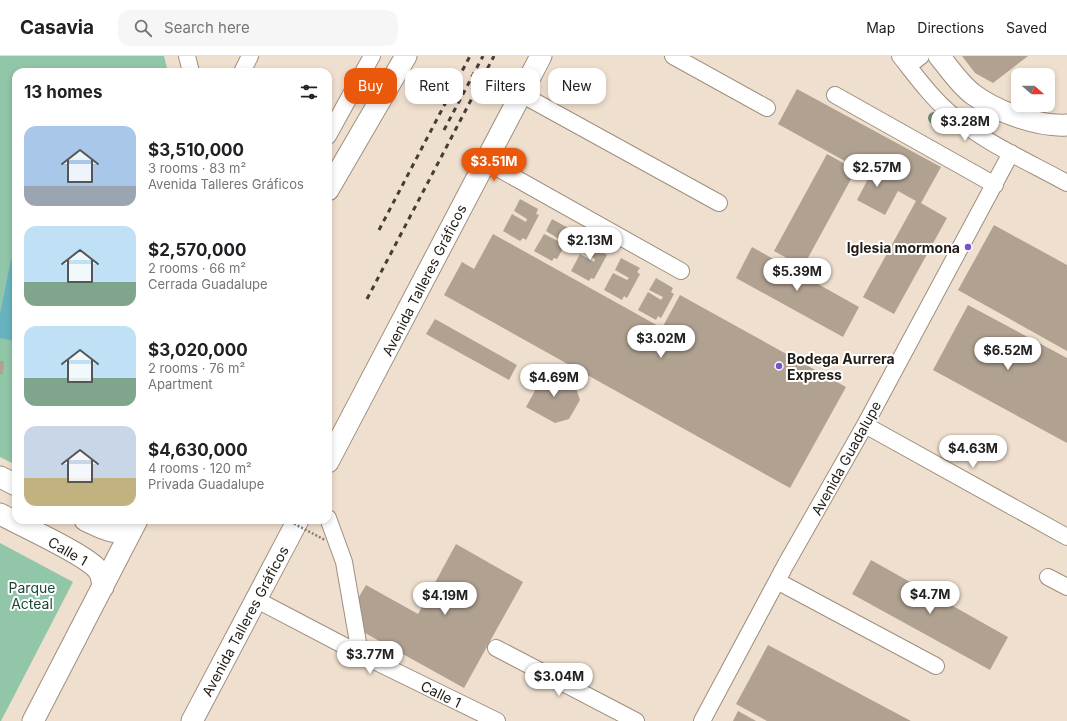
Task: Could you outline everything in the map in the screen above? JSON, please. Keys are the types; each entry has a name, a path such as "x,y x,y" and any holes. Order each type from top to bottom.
{"main road":[{"path":"332,183 406,56"},
{"name":"Avenida Talleres Gráficos","path":"535,68 541,56"},
{"path":"939,56 962,84 974,95 989,104 1023,118 1041,123 1067,125"},
{"name":"Avenida Talleres Gráficos","path":"332,454 516,104"},
{"path":"0,477 12,483"},
{"name":"Calle 1","path":"0,514 12,520"},
{"name":"Calle 1","path":"19,524 84,558 98,569 102,578 103,588"},
{"path":"93,524 106,530 116,532 126,531 131,524"},
{"path":"33,721 103,588 132,524"},
{"name":"Avenida Talleres Gráficos","path":"192,721 296,524"}],"street":[{"path":"186,56 190,68"},
{"path":"244,68 250,56"},
{"path":"332,129 372,56"},
{"path":"672,56 767,108"},
{"path":"921,56 904,61 950,114 1011,152 1067,183"},
{"path":"835,95 995,185"},
{"path":"539,104 719,203"},
{"name":"Avenida Guadalupe","path":"702,721 777,581 865,425 995,185 1011,152"},
{"path":"485,161 681,271"},
{"path":"865,425 1067,537"},
{"path":"330,524 344,562 360,654"},
{"path":"1048,577 1067,587"},
{"path":"777,581 936,666"},
{"name":"Calle 1","path":"257,600 360,654 497,721"},
{"path":"496,648 636,721"}],"path":[{"path":"295,524 325,540"}],"green space":[{"path":"0,56 164,56 167,68 12,68 12,463 0,457"},
{"name":"Parque Acteal","path":"0,543 73,582 1,721 0,721"}],"water":[{"path":"12,260 12,340 0,338 0,314"}],"building":[{"path":"962,56 1028,56 993,83 975,73"},
{"path":"797,89 941,167 921,203 947,218 894,314 863,297 916,201 898,191 885,215 857,200 870,175 778,124"},
{"path":"827,154 856,170 803,267 774,251"},
{"path":"520,199 538,209 536,214 539,215 526,240 523,238 520,241 503,231 512,214 526,222 527,219 514,211"},
{"path":"552,219 570,229 568,233 571,235 557,259 554,258 552,261 534,251 544,234 558,241 559,239 546,231"},
{"path":"994,225 1067,265 1067,351 958,290"},
{"path":"493,234 662,328 680,295 846,387 790,488 444,295 462,262 474,269"},
{"path":"588,239 606,249 604,253 607,255 594,279 591,278 589,281 571,271 580,254 594,262 595,259 582,251"},
{"path":"752,247 859,307 843,337 736,278"},
{"path":"621,258 640,268 637,272 640,274 627,298 624,296 622,300 604,290 613,273 627,280 629,278 615,270"},
{"path":"656,278 673,288 671,292 674,294 661,318 658,316 656,320 638,310 648,292 661,300 663,297 649,290"},
{"path":"968,305 1067,358 1067,443 933,370"},
{"path":"435,319 517,365 509,380 426,334"},
{"path":"0,361 4,361 3,374 0,374"},
{"path":"547,369 575,385 580,400 569,419 555,423 526,407"},
{"path":"456,544 523,582 464,688 365,633 356,602 366,585 418,614"},
{"path":"871,560 1008,637 990,670 852,594"},
{"path":"768,645 911,721 767,721 736,704"},
{"path":"738,711 756,721 733,721"}],"railway":[{"path":"379,230 470,56"},
{"path":"444,130 483,56"},
{"path":"367,299 494,56"}],"place":[{"name":"Iglesia mormona","path":"968,247"},
{"name":"Bodega Aurrera Express","path":"779,366"}]}
